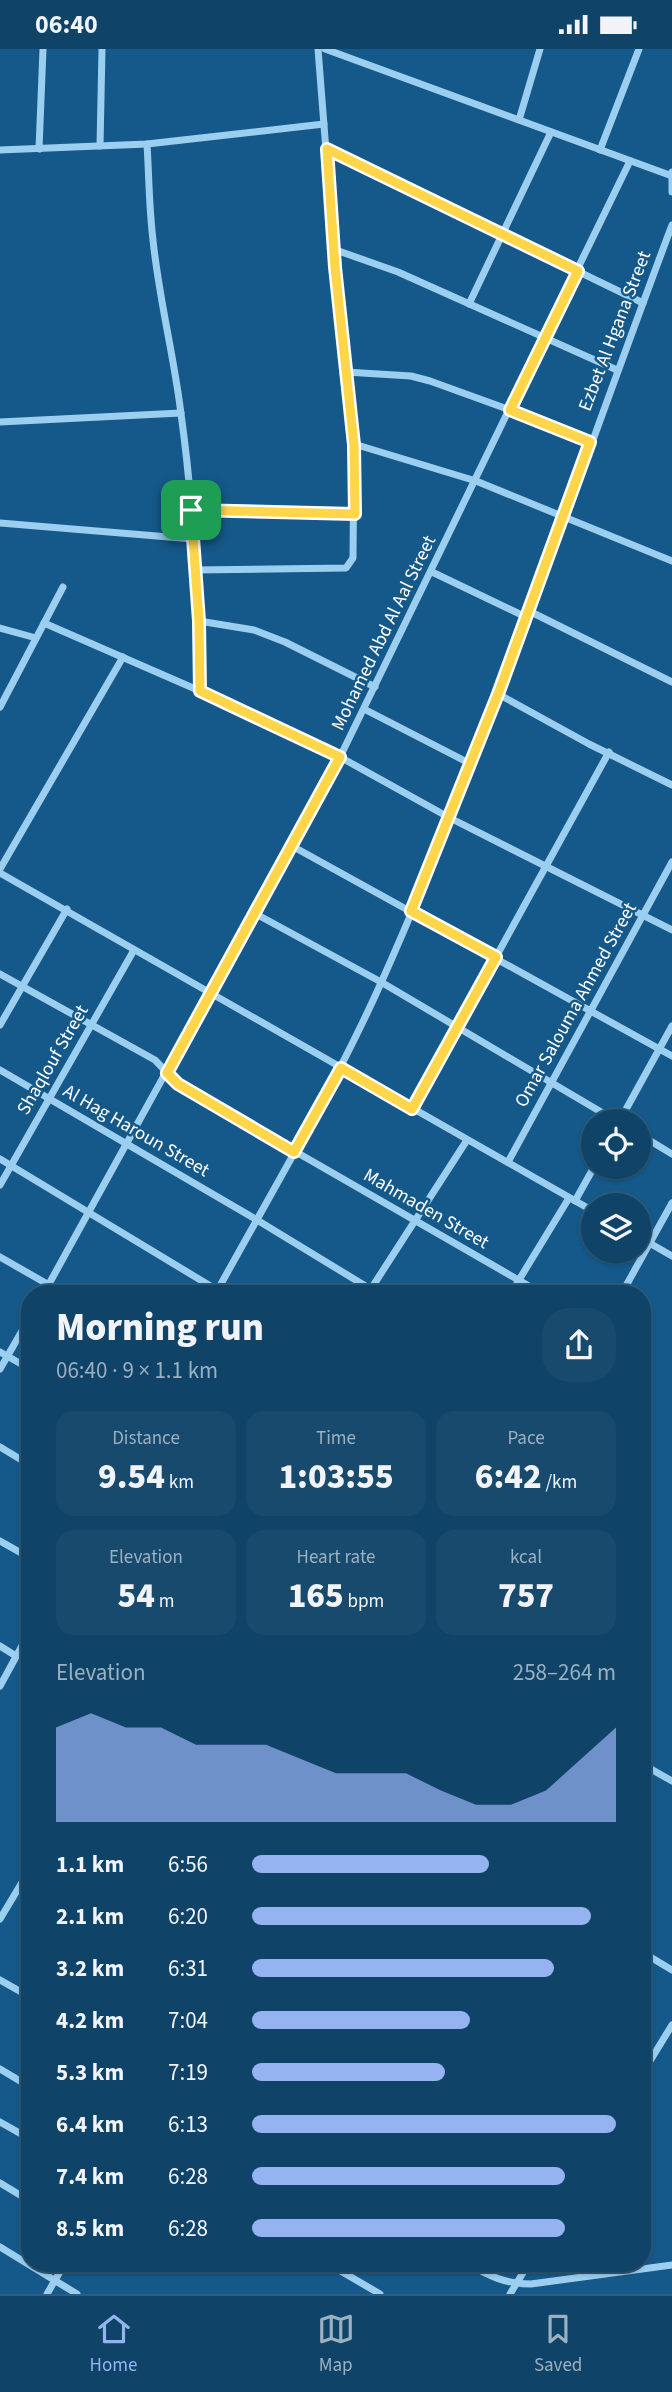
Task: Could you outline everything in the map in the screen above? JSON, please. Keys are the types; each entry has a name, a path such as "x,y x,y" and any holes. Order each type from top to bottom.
{"street":[{"path":"39,149 43,49"},
{"path":"100,146 103,49"},
{"path":"195,570 346,568 353,558 354,445 333,249 318,49"},
{"path":"325,49 671,174 672,192"},
{"path":"519,120 540,49"},
{"path":"600,149 639,49"},
{"path":"0,151 147,144 324,124"},
{"path":"469,304 551,132"},
{"path":"147,144 152,239 181,413 191,510 199,621 200,691"},
{"path":"327,149 643,303"},
{"name":"Mohamed Abd Al Aal Street","path":"48,1285 128,1145 340,757 630,161"},
{"name":"Ezbet Al Hgana Street","path":"222,1285 341,1068 381,982 450,818 498,694 672,225"},
{"path":"333,249 398,272 617,370"},
{"path":"346,372 411,376 510,410 590,442"},
{"path":"0,422 181,413"},
{"path":"354,445 476,481 672,561"},
{"path":"191,510 355,514"},
{"path":"0,523 193,539"},
{"path":"432,572 672,682"},
{"path":"0,707 63,587"},
{"path":"199,621 254,630 307,652 375,687"},
{"path":"44,623 200,691 340,757 450,818 672,930"},
{"path":"0,628 36,638"},
{"path":"123,657 0,871 581,1204"},
{"path":"498,694 672,785"},
{"path":"364,709 471,764"},
{"path":"412,1109 609,753"},
{"path":"292,846 672,1056"},
{"name":"Omar Salouma Ahmed Street","path":"508,1162 672,862"},
{"path":"0,1025 66,909"},
{"path":"256,913 381,982 596,1109"},
{"name":"Shaqlouf Street","path":"0,1185 134,950"},
{"name":"Mahmaden Street","path":"0,974 155,1060 178,1084 527,1285"},
{"path":"625,1109 672,1026"},
{"name":"Al Hag Haroun Street","path":"0,1070 257,1220 361,1285"},
{"path":"376,1285 467,1139"},
{"path":"651,1141 672,1154"},
{"path":"0,1159 207,1285"},
{"path":"516,1285 586,1179"},
{"path":"651,1241 672,1203"},
{"path":"651,1244 672,1256"},
{"path":"0,1258 48,1285"},
{"path":"626,1285 639,1263"},
{"path":"0,1369 4,1354 21,1330"},
{"path":"4,1354 21,1364"},
{"path":"0,1447 21,1460"},
{"path":"0,1541 21,1553"},
{"path":"0,1646 16,1656"},
{"path":"0,1686 21,1647"},
{"path":"651,1769 672,1781"},
{"path":"0,1919 21,1884"},
{"path":"651,1957 672,1970"},
{"path":"0,1980 21,1992"},
{"path":"651,2059 672,2025"},
{"path":"0,2069 21,2082"},
{"path":"0,2122 21,2134"},
{"path":"1,2185 21,2196"},
{"path":"0,2247 21,2260"},
{"path":"651,2268 672,2265"},
{"path":"40,2272 77,2294"},
{"path":"47,2294 60,2272"},
{"path":"342,2272 380,2294"},
{"path":"482,2272 492,2278 517,2284 620,2272"},
{"path":"510,2294 524,2272"}],"route":[{"path":"327,149 578,271 510,410 590,442 498,694 411,911 496,957 412,1109 341,1068 294,1152 178,1084 167,1073 340,757 200,691 199,621 191,510 355,514 354,445 335,267 327,149"}]}
